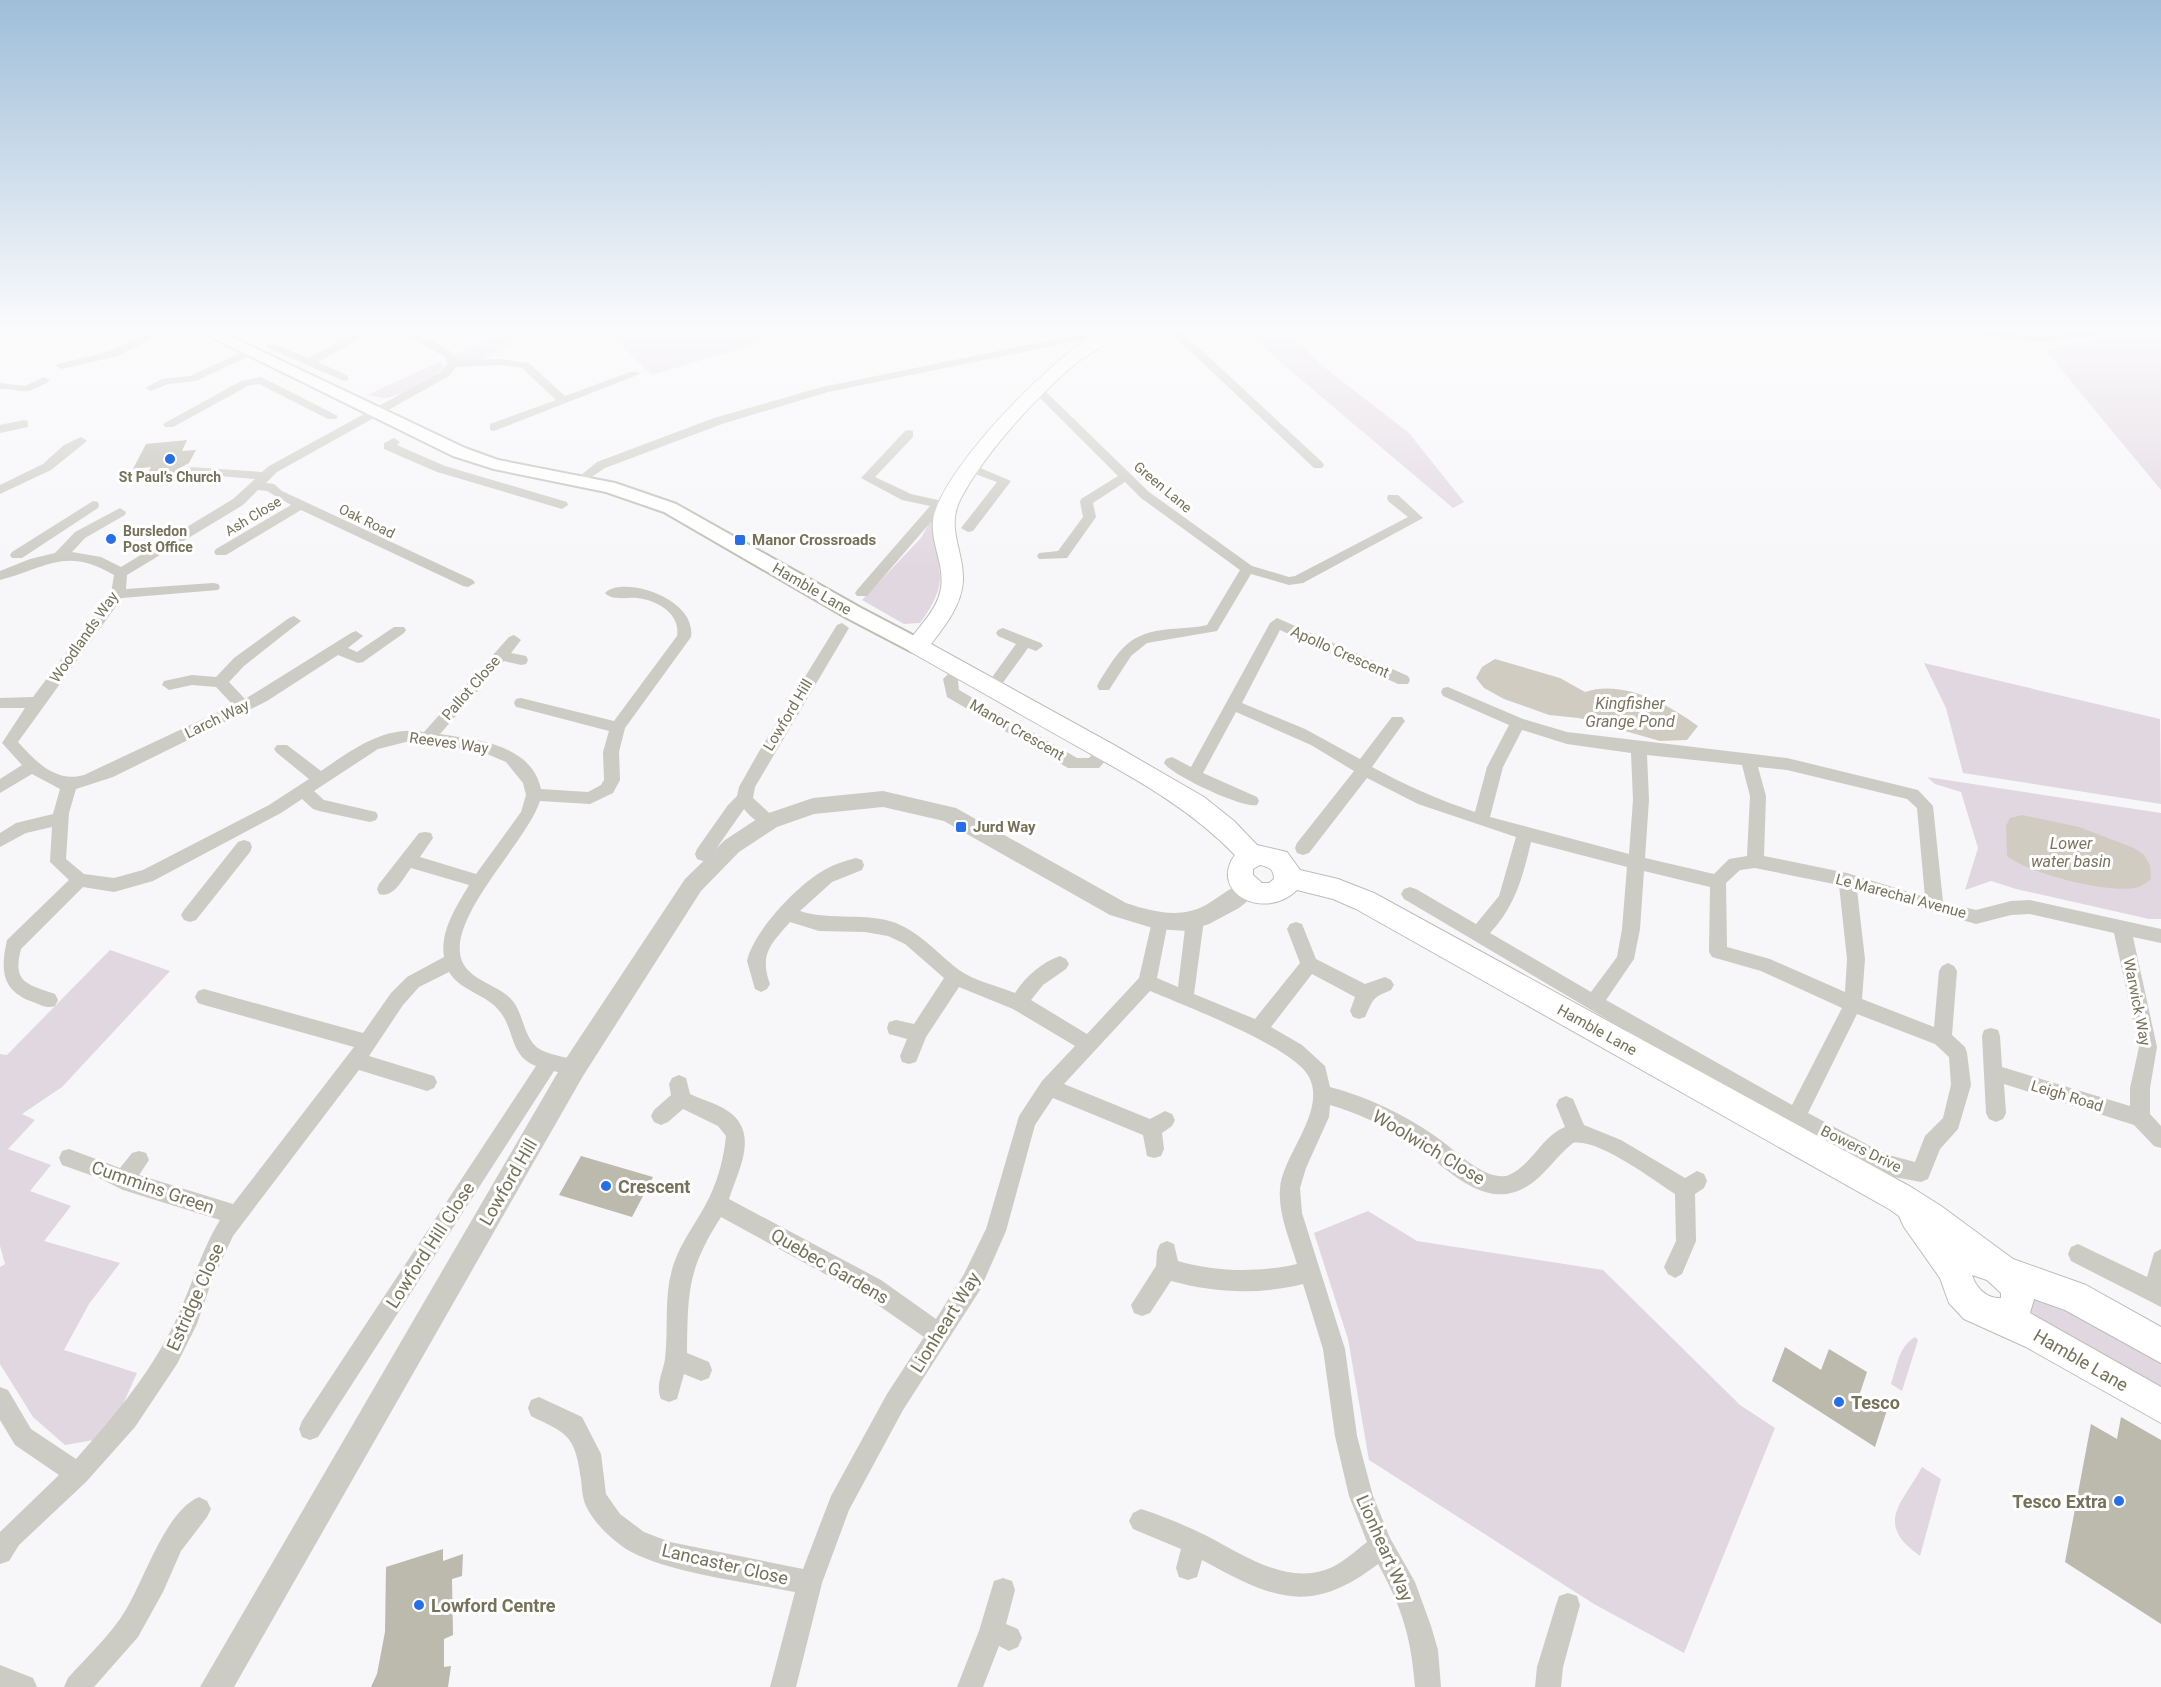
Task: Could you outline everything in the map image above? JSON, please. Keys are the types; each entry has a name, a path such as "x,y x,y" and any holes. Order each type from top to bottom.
{"main road":[{"path":"917,646 944,611 952,591 952,569 943,535 942,505 1019,411"},
{"name":"Hamble Lane","path":"376,412 459,452 494,464 581,480 640,496 670,508 854,613 1106,751 1195,804 1225,828 1252,856"},
{"path":"1266,855 1278,859 1287,870 1288,877 1283,888 1270,894 1254,892 1242,883 1239,870 1246,859 1252,856 1266,855"},
{"name":"Hamble Lane","path":"1288,877 1338,890 1365,901 1900,1198 1930,1217 1996,1267 2074,1297 2161,1346"},
{"name":"Hamble Lane","path":"1900,1198 1932,1236 1955,1272"},
{"path":"1980,1258 1996,1267 2016,1288 2018,1305 2008,1315 2000,1316 1983,1312 1968,1300 1958,1286 1955,1272 1963,1260 1980,1258"},
{"name":"Hamble Lane","path":"2000,1316 2038,1335 2161,1406"}],"street":[{"path":"169,424 194,411"},
{"path":"328,411 332,416"},
{"path":"505,411 513,420"},
{"path":"494,427 538,411"},
{"path":"581,480 601,465 753,411"},
{"name":"Green Lane","path":"1058,411 1145,495 1247,569 1289,581 1298,580 1318,571 1417,518 1393,498"},
{"path":"1260,411 1318,465"},
{"path":"121,573 238,502 273,469 376,412"},
{"path":"0,429 24,424"},
{"path":"862,593 942,505 907,497 867,478 903,435"},
{"path":"0,490 47,467 68,448 81,441"},
{"path":"394,442 388,446 411,458 562,505"},
{"path":"54,447 68,448"},
{"path":"968,528 1005,480 971,468"},
{"name":"Oak Road","path":"195,470 259,481 300,505 468,583"},
{"path":"512,489 531,472"},
{"path":"1044,556 1062,555 1090,517 1086,502 1126,476"},
{"path":"17,555 93,505"},
{"name":"Ash Close","path":"221,552 300,505"},
{"path":"61,555 80,535 120,512"},
{"path":"59,528 80,535"},
{"name":"Woodlands Way","path":"0,576 19,567 61,555 95,559 121,573 118,594 37,702 10,743 31,767 69,785"},
{"path":"1104,686 1136,642 1150,638 1203,632 1212,628 1247,569"},
{"path":"118,594 213,587"},
{"path":"562,1065 533,1056 525,1047 511,1011 501,1000 467,980 453,962 450,942 457,921 528,814 534,795 590,798 607,789 612,780 611,753 618,727 660,657 684,637 687,628 685,621 662,602 640,594 612,593"},
{"path":"220,682 239,662 294,621"},
{"name":"Apollo Crescent","path":"1233,705 1277,623 1402,680"},
{"path":"338,649 358,658 399,630"},
{"name":"Lowford Hill","path":"703,854 734,808 745,799 747,787 766,752 842,633"},
{"path":"992,687 1031,644 1002,633"},
{"name":"Larch Way","path":"69,785 107,773 243,706 356,636"},
{"name":"Pallot Close","path":"428,737 514,640"},
{"path":"501,655 521,660"},
{"name":"Manor Crescent","path":"961,670 950,679 951,693 1074,764 1093,764 1106,751"},
{"path":"169,686 192,680 220,682 243,706"},
{"path":"1448,692 1518,723 1567,738 1787,764 1902,790 1920,800 1925,806 1935,907"},
{"path":"0,703 37,702"},
{"path":"521,703 618,727"},
{"path":"1194,776 1233,705 1342,755 1363,769 1424,800 1481,819 1635,863 1718,881"},
{"path":"1303,848 1359,779 1368,758 1397,721"},
{"path":"1481,819 1495,767 1518,723"},
{"name":"Reeves Way","path":"80,880 114,885 147,876 275,809 372,744 410,735 482,746 512,758 531,781 534,795"},
{"path":"1594,1002 1625,958 1631,929 1641,800 1639,748"},
{"path":"282,749 320,779"},
{"path":"1748,760 1758,796 1755,861 1735,864 1718,881 1718,952 1764,964 1853,1004 1942,1038 1948,970"},
{"path":"1172,763 1194,776 1251,801"},
{"path":"0,787 31,767"},
{"path":"49,1000 13,988 3,978 2,969 5,957 13,945 80,880 58,862 60,819 69,785"},
{"path":"303,790 319,805 370,816"},
{"path":"745,799 753,809 770,821 813,806 883,799 949,814 1118,909 1159,922 1178,923 1211,915 1248,888"},
{"path":"0,841 22,828 60,819"},
{"name":"Lowford Hill","path":"216,1687 562,1065 693,885 732,846 770,821"},
{"path":"1478,934 1497,916 1510,892 1525,832"},
{"path":"385,889 425,838"},
{"path":"189,915 244,847"},
{"path":"201,849 226,867"},
{"path":"407,861 481,882"},
{"name":"Le Marechal Avenue","path":"1755,861 1847,880 1935,907 1976,916 2011,908 2030,907 2161,936"},
{"path":"753,975 756,957 764,941 809,890 825,877 843,868 856,865"},
{"path":"1796,1117 1853,1004 1857,959 1847,880"},
{"name":"Bowers Drive","path":"1410,894 1796,1117 1868,1155 1910,1172 1921,1172 1932,1143 1951,1123 1961,1085 1958,1053 1942,1038"},
{"path":"787,914 819,924 865,925 891,929 911,939 956,977 1019,1003 1088,1044"},
{"path":"1184,998 1188,985 1195,920"},
{"name":"Lionheart Way","path":"783,1687 810,1583 839,1504 895,1402 972,1282 996,1231 1026,1122 1049,1087 1147,982 1159,922"},
{"path":"1296,929 1309,964 1362,1002 1375,986 1385,985"},
{"name":"Warwick Way","path":"2122,929 2148,1047 2140,1088 2140,1118"},
{"name":"Estridge Close","path":"0,1552 11,1537 78,1474 127,1419 169,1356 189,1316 201,1280 226,1229 355,1060 397,999 413,982 453,962"},
{"path":"1019,1003 1041,968 1060,964"},
{"path":"1258,1029 1309,964"},
{"path":"909,1056 918,1033 956,977"},
{"path":"1147,982 1258,1029 1295,1051 1318,1072 1322,1094"},
{"path":"204,997 367,1042"},
{"path":"896,1028 918,1033"},
{"path":"1991,1036 1996,1113"},
{"path":"355,1060 427,1082"},
{"name":"Lowford Hill Close","path":"310,1429 562,1065"},
{"name":"Leigh Road","path":"1995,1073 2140,1118"},
{"path":"1049,1087 1158,1125 1154,1149"},
{"path":"660,1116 680,1091 725,1120 736,1134 734,1153 717,1204 696,1235 684,1264 677,1293 676,1359 669,1391"},
{"name":"Lionheart Way","path":"1322,1094 1319,1118 1296,1168 1290,1188 1292,1213 1334,1349 1351,1461 1360,1496 1381,1546 1406,1591 1419,1626 1425,1650 1428,1687"},
{"name":"Woolwich Close","path":"1322,1094 1350,1101 1389,1120 1426,1142 1479,1181 1498,1186 1516,1182 1568,1135 1577,1132"},
{"path":"1566,1105 1577,1132 1612,1146 1691,1185 1686,1241 1675,1267"},
{"path":"2140,1118 2161,1139"},
{"name":"Cummins Green","path":"69,1158 104,1170 123,1180 236,1215"},
{"path":"123,1180 139,1160"},
{"name":"Quebec Gardens","path":"717,1204 873,1288 939,1334"},
{"path":"2078,1254 2157,1294 2161,1260"},
{"path":"1142,1305 1167,1260 1189,1276 1219,1281 1280,1280 1309,1272"},
{"path":"676,1359 701,1370"},
{"path":"0,1398 23,1437 78,1474"},
{"name":"Lancaster Close","path":"539,1408 574,1425 589,1454 595,1499 612,1522 636,1541 670,1554 810,1583"},
{"path":"78,1687 129,1628 154,1583 172,1542 199,1509"},
{"path":"1141,1521 1195,1543 1245,1570 1275,1582 1303,1585 1327,1582 1381,1546"},
{"path":"1188,1568 1195,1543"},
{"path":"970,1687 1000,1635 1004,1590"},
{"path":"1548,1687 1550,1667 1568,1605"},
{"path":"0,1678 24,1687"}],"shaded area":[{"path":"1338,411 1380,411 1409,433 1464,502 1453,508"},
{"path":"2095,411 2161,411 2161,490"},
{"path":"932,518 934,519 939,569 939,588 931,607 920,623 904,624 862,600 921,538"},
{"path":"1924,663 2160,719 2161,804 1963,773 1946,708"},
{"path":"1927,777 2161,813 2161,919 2149,919 2016,889 1991,881 1965,890 1978,848 1961,792 1935,784"},
{"path":"110,950 170,971 62,1087 22,1114 35,1120 8,1149 51,1165 30,1191 71,1206 44,1241 120,1263 89,1304 64,1350 137,1373 119,1413 94,1440 65,1445 33,1417 0,1364 0,1267 5,1264 0,1246 0,1054 7,1055"},
{"path":"1368,1211 1417,1241 1603,1270 1740,1405 1775,1428 1684,1653 1594,1604 1369,1460 1348,1339 1314,1233"},
{"path":"2041,1292 2161,1355 2161,1399 2023,1319 2026,1301"},
{"path":"1915,1337 1918,1340 1902,1391 1891,1384 1905,1346"},
{"path":"1922,1467 1941,1479 1920,1556 1906,1544 1898,1533 1895,1523 1901,1502"}],"water":[{"name":"Kingfisher Grange Pond","path":"1495,659 1560,678 1585,692 1600,689 1630,691 1659,702 1698,726 1687,740 1660,741 1579,718 1549,715 1504,699 1484,688 1476,678 1482,667"},
{"name":"Lower water basin","path":"2022,815 2079,827 2134,848 2144,855 2150,865 2151,879 2139,887 2110,888 2051,876 2018,863 2007,856 2006,826 2010,818"}],"building":[{"name":"St Paul’s Church","path":"187,440 182,451 196,450 189,463 176,470 174,476 157,478 159,474 147,475 151,467 133,469 146,444"},
{"name":"Crescent","path":"581,1156 653,1177 632,1217 559,1195"},
{"name":"Tesco","path":"1785,1347 1821,1370 1829,1349 1867,1372 1860,1393 1887,1410 1875,1447 1772,1381"},
{"name":"Tesco Extra","path":"2121,1417 2161,1440 2161,1624 2065,1562 2091,1424 2117,1439"},
{"name":"Lowford Centre","path":"443,1549 443,1561 463,1554 462,1576 452,1579 453,1635 444,1639 444,1667 451,1666 448,1687 371,1687 377,1674 385,1632 386,1567"}],"place":[{"name":"St Paul’s Church","path":"170,459"},
{"name":"Bursledon Post Office","path":"111,539"},
{"name":"Manor Crossroads","path":"740,540"},
{"name":"Jurd Way","path":"961,827"},
{"name":"Crescent","path":"606,1186"},
{"name":"Tesco","path":"1839,1402"},
{"name":"Tesco Extra","path":"2119,1501"},
{"name":"Lowford Centre","path":"419,1605"}]}
